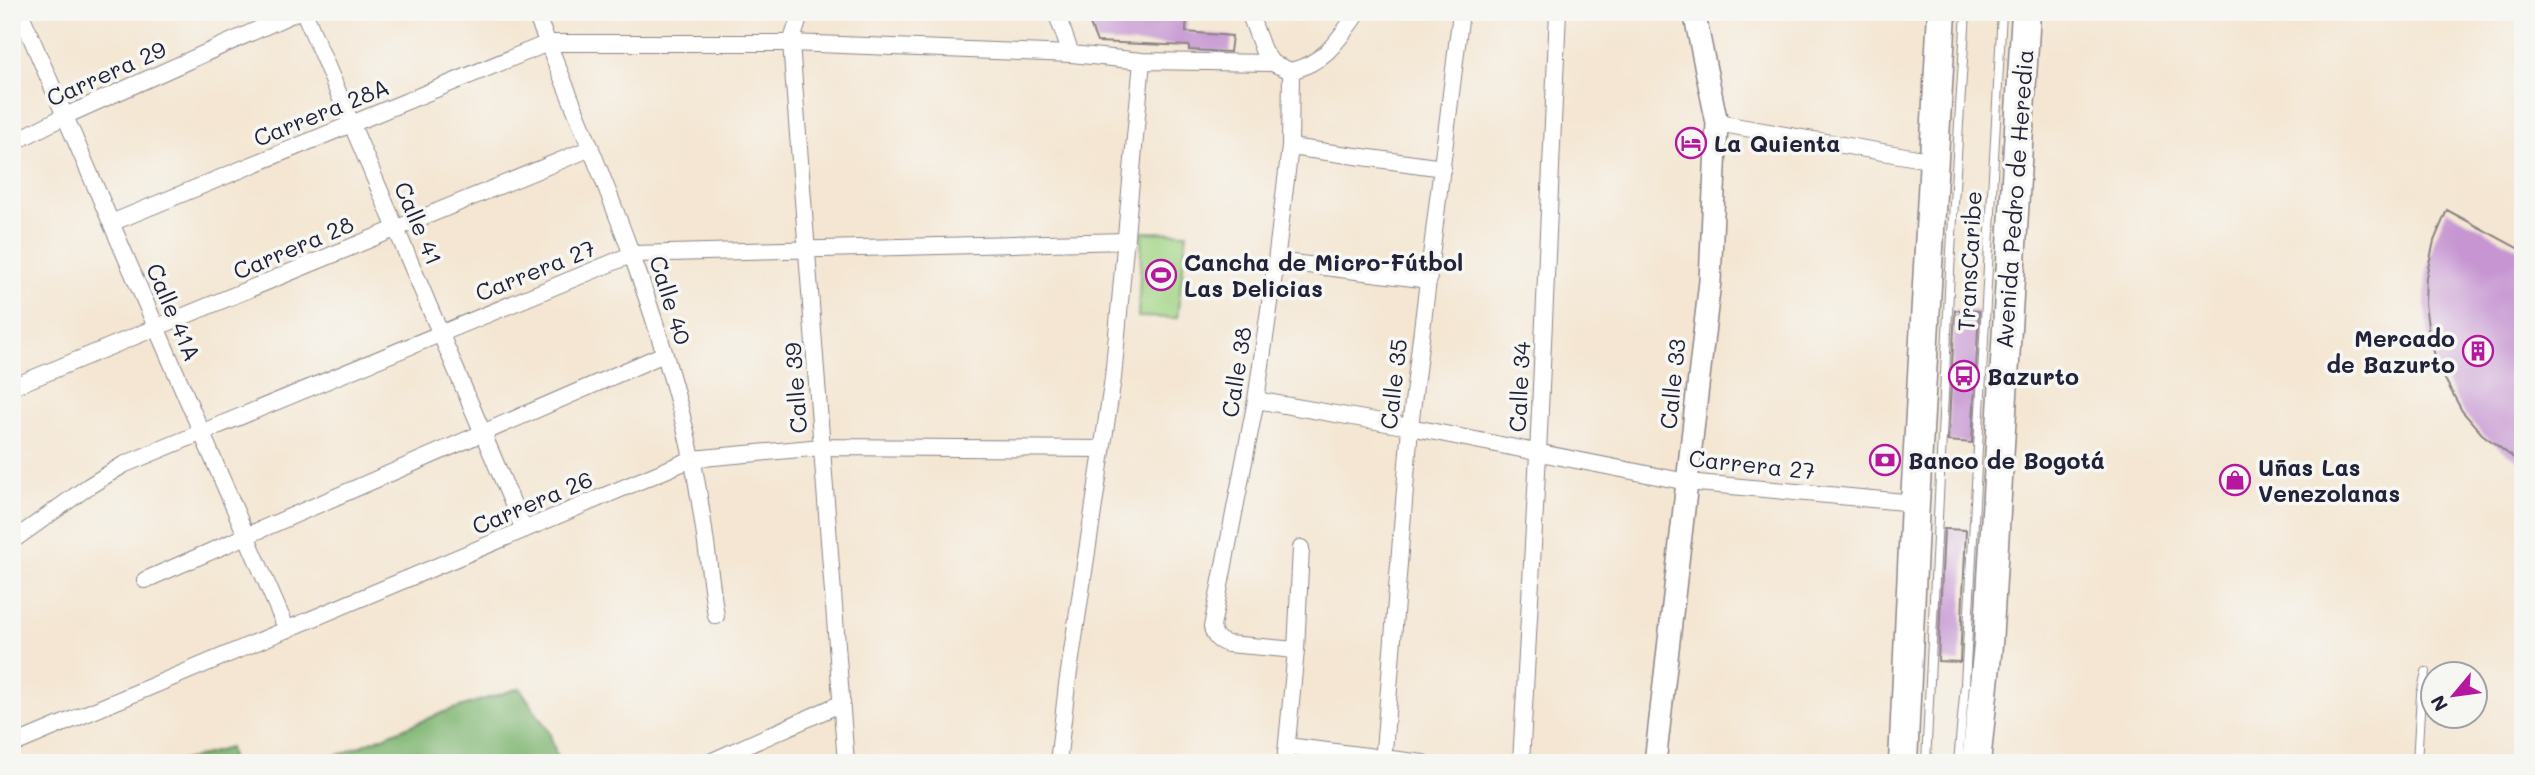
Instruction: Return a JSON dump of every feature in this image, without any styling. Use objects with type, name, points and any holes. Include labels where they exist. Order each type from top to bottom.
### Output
[{"type":"highway","points":[[1903,763],[1914,503],[1942,12]]},
{"type":"highway","name":"Avenida Pedro de Heredia","points":[[1976,763],[1988,645],[2026,12]]},
{"type":"street","name":"Calle 41A","points":[[20,12],[287,630]]},
{"type":"street","name":"Carrera 29","points":[[12,143],[65,116],[297,12]]},
{"type":"street","name":"Calle 41","points":[[304,12],[524,530]]},
{"type":"street","name":"Calle 40","points":[[535,12],[633,254],[664,354],[692,459],[716,616]]},
{"type":"street","name":"Calle 39","points":[[802,12],[792,43],[846,763]]},
{"type":"street","points":[[1056,12],[1071,54]]},
{"type":"street","points":[[1249,12],[1263,50],[1272,63]]},
{"type":"street","points":[[548,43],[792,43],[1071,54],[1142,61],[1272,63],[1291,71],[1310,66],[1331,50],[1357,12]]},
{"type":"street","name":"Calle 35","points":[[1383,760],[1410,427],[1461,12]]},
{"type":"street","name":"Calle 34","points":[[1521,763],[1558,12]]},
{"type":"street","name":"Calle 33","points":[[1655,763],[1710,281],[1717,124],[1694,12]]},
{"type":"street","name":"Carrera 28A","points":[[111,223],[548,43]]},
{"type":"street","points":[[1058,763],[1067,685],[1113,379],[1142,61]]},
{"type":"street","name":"Calle 38","points":[[1291,71],[1290,147],[1276,261],[1256,400],[1212,627],[1214,635],[1228,644],[1296,650]]},
{"type":"street","points":[[1717,124],[1934,161]]},
{"type":"street","points":[[1290,147],[1443,168]]},
{"type":"street","name":"Carrera 28","points":[[13,385],[591,148]]},
{"type":"street","name":"Carrera 27","points":[[12,541],[123,465],[633,254],[1126,241]]},
{"type":"street","points":[[1276,261],[1429,280]]},
{"type":"street","points":[[145,580],[664,354]]},
{"type":"street","name":"Carrera 27","points":[[1256,400],[1410,427],[1687,482],[1914,503]]},
{"type":"street","name":"Carrera 26","points":[[12,745],[692,459],[822,447],[1102,449]]},
{"type":"street","points":[[1301,548],[1296,650],[1286,755],[1423,763]]},
{"type":"street","points":[[708,763],[842,703]]},
{"type":"lane","name":"TransCaribe","points":[[1926,763],[1951,251],[1966,12]]},
{"type":"lane","name":"TransCaribe","points":[[1958,763],[1965,691],[2002,12]]},
{"type":"lane","points":[[2417,763],[2420,711]]},
{"type":"green space","name":"Cancha de Micro-Fútbol Las Delicias","points":[[1142,232],[1187,233],[1177,318],[1138,317]]},
{"type":"green space","points":[[520,688],[549,732],[559,763],[303,763],[344,753],[444,712]]},
{"type":"green space","points":[[229,748],[232,763],[173,763]]},
{"type":"building","points":[[1085,12],[1187,12],[1186,32],[1232,36],[1230,52],[1189,50],[1189,46],[1097,42]]},
{"type":"building","name":"Mercado de Bazurto","points":[[2447,210],[2523,251],[2523,465],[2482,434],[2462,411],[2438,366],[2429,335],[2425,303],[2426,277],[2434,241]]},
{"type":"building","name":"Bazurto","points":[[1955,310],[1979,311],[1972,443],[1948,441]]},
{"type":"building","points":[[1944,529],[1966,530],[1960,662],[1938,661]]},
{"type":"place","name":"La Quienta","points":[[1691,143]]},
{"type":"place","name":"Cancha de Micro-Fútbol Las Delicias","points":[[1161,275]]},
{"type":"place","name":"Mercado de Bazurto","points":[[2478,351]]},
{"type":"place","name":"Bazurto","points":[[1964,376]]},
{"type":"place","name":"Banco de Bogotá","points":[[1885,460]]},
{"type":"place","name":"Uñas Las Venezolanas","points":[[2235,480]]}]
